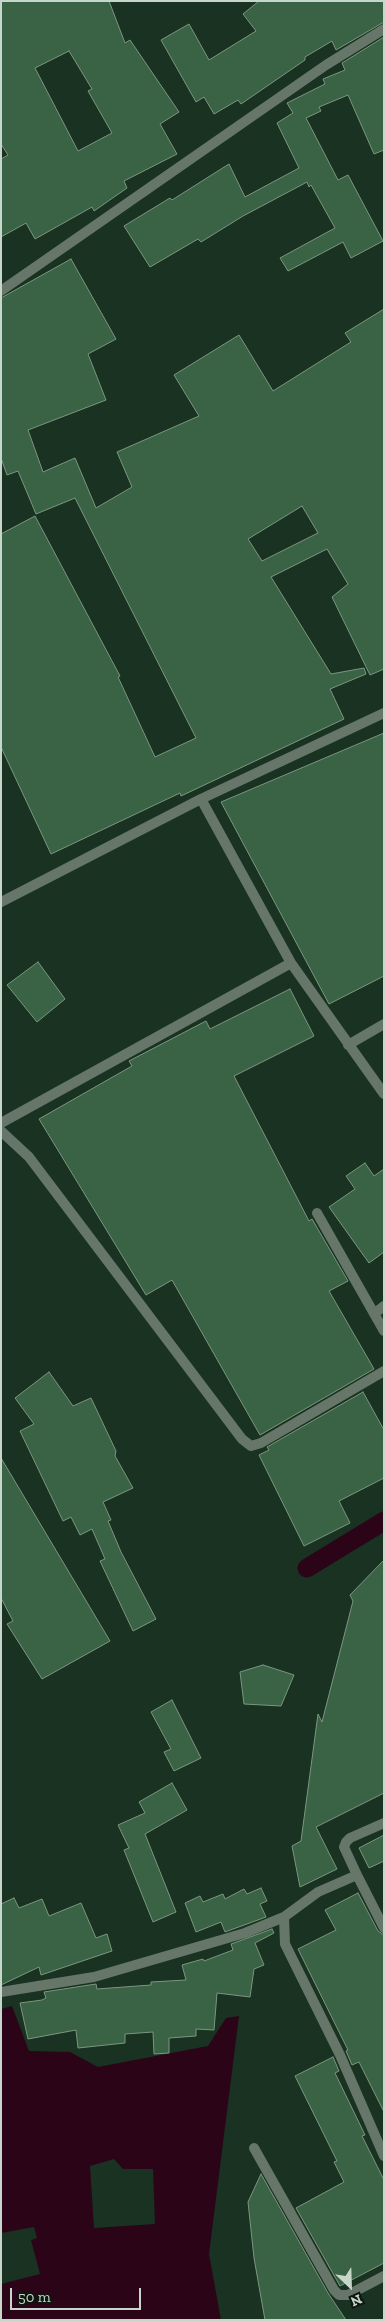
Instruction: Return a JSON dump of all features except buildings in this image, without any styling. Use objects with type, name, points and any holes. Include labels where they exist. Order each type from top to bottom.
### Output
[{"type":"street","points":[[1,291],[326,65],[384,29]]},
{"type":"street","points":[[1,902],[201,799],[384,712]]},
{"type":"street","points":[[201,799],[291,963],[384,1094]]},
{"type":"street","points":[[1,1123],[291,963]]},
{"type":"street","points":[[348,1045],[384,1024]]},
{"type":"street","points":[[1,1131],[29,1157],[242,1439],[251,1446],[261,1443],[384,1371]]},
{"type":"street","points":[[317,1213],[384,1331]]},
{"type":"street","points":[[374,1314],[384,1306]]},
{"type":"street","points":[[384,1823],[350,1838],[344,1847],[384,1928]]},
{"type":"street","points":[[1,1992],[94,1977],[245,1933],[279,1918],[318,1892],[357,1875]]},
{"type":"street","points":[[279,1918],[285,1944],[340,2055],[384,2156]]},
{"type":"street","points":[[254,2148],[334,2290],[339,2295],[348,2296],[384,2276]]},
{"type":"shaded area","points":[[12,2006],[29,2051],[70,2052],[98,2067],[208,2046],[226,2018],[239,2016],[209,2254],[221,2320],[1,2320],[1,2284],[40,2274],[31,2240],[37,2238],[34,2227],[1,2233],[1,2009]],"holes":[[[114,2159],[123,2169],[153,2169],[155,2224],[94,2228],[90,2166]]]},
{"type":"waterway","points":[[307,1568],[384,1521]]}]
